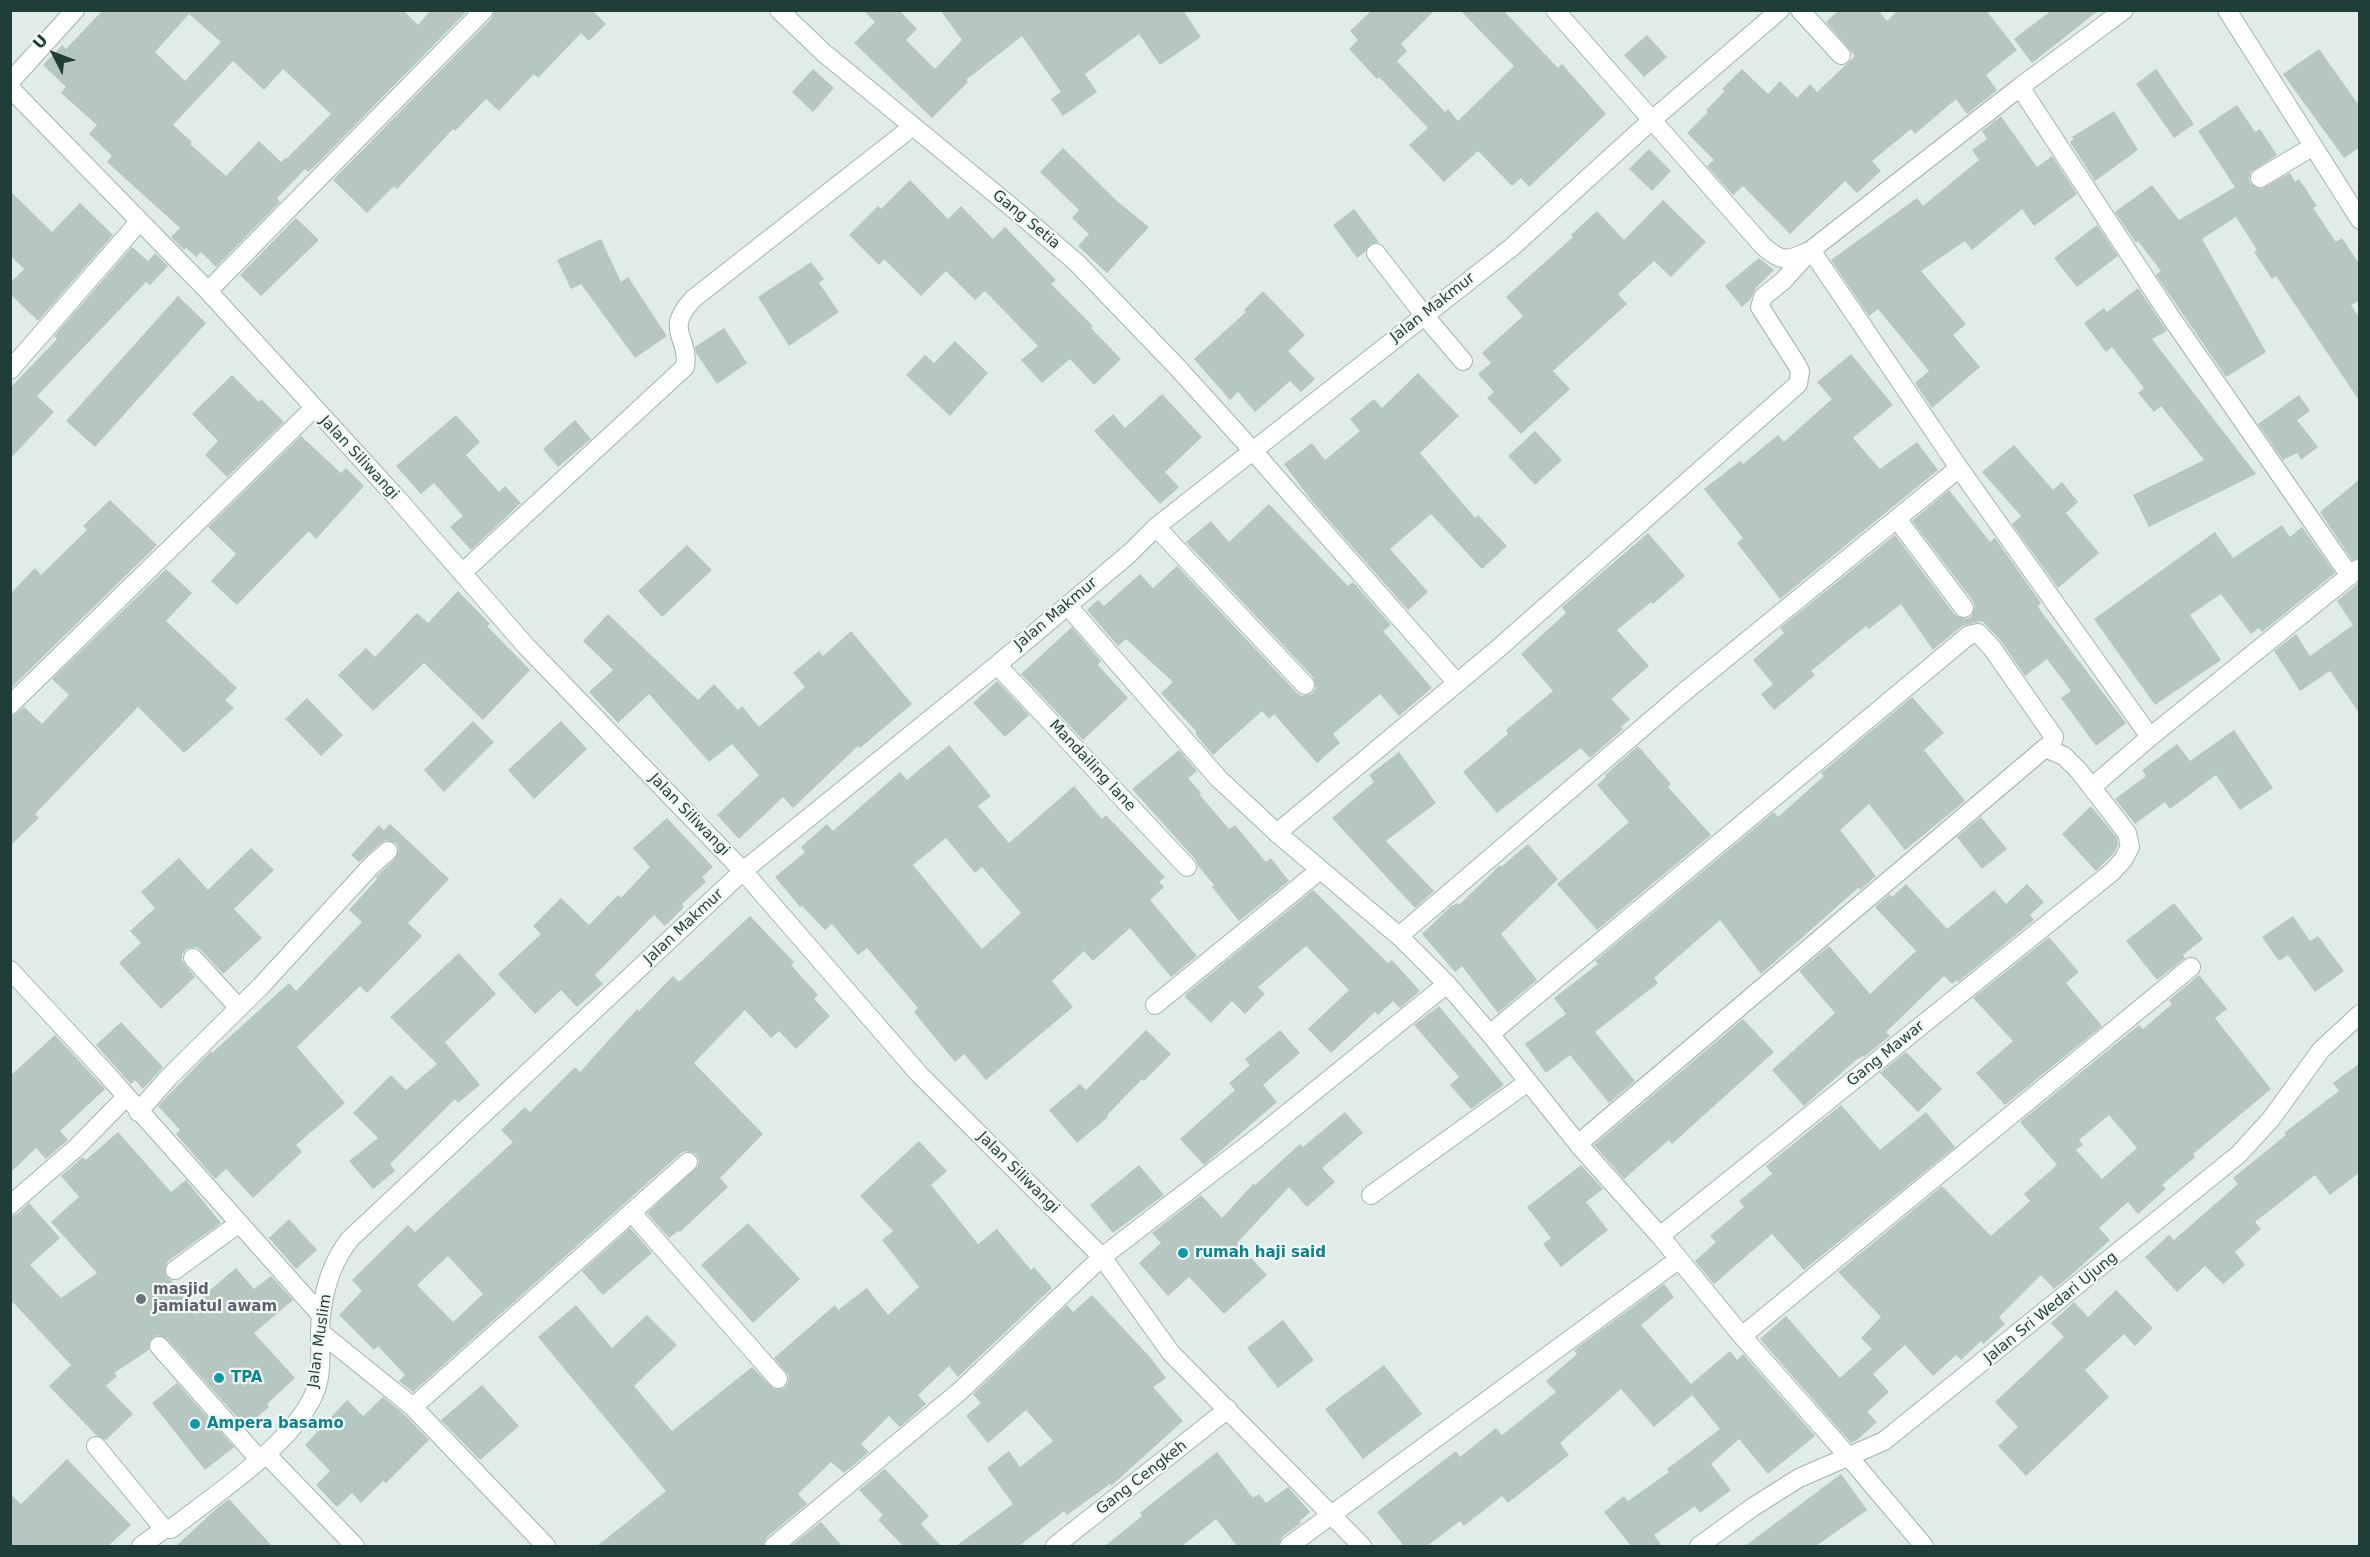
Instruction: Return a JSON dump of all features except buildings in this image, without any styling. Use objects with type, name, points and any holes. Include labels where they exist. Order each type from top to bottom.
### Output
[{"type":"street","points":[[10,82],[75,10]]},
{"type":"street","points":[[208,291],[484,10]]},
{"type":"street","name":"Gang Setia","points":[[779,10],[824,53],[1076,262],[1177,367],[1458,683]]},
{"type":"street","points":[[1555,10],[1763,246],[1776,258],[1791,259],[1811,250]]},
{"type":"street","name":"Jalan Makmur","points":[[350,1239],[743,871],[996,665],[1130,553],[1156,527],[1512,247],[1652,120],[1780,10]]},
{"type":"street","points":[[1800,10],[1841,55]]},
{"type":"street","points":[[1277,833],[1458,683],[1798,384],[1800,371],[1760,307],[1763,297],[1783,281],[1811,250],[2020,87],[2124,10]]},
{"type":"street","points":[[2227,10],[2360,220]]},
{"type":"street","points":[[2020,87],[2168,313],[2355,572],[2150,737],[2092,787]]},
{"type":"street","name":"Jalan Siliwangi","points":[[10,88],[208,291],[589,712],[743,871],[919,1074],[1102,1257],[1171,1353],[1362,1546]]},
{"type":"street","points":[[462,573],[685,366],[686,359],[678,331],[678,319],[693,299],[912,127]]},
{"type":"street","points":[[2260,177],[2312,147]]},
{"type":"street","points":[[10,370],[139,222]]},
{"type":"street","points":[[1811,250],[1959,468],[2150,737]]},
{"type":"street","points":[[1376,253],[1463,361]]},
{"type":"street","points":[[10,705],[313,409]]},
{"type":"street","points":[[1399,936],[1683,693],[1959,468]]},
{"type":"street","points":[[1898,519],[1964,608]]},
{"type":"street","points":[[1156,527],[1305,685]]},
{"type":"street","points":[[1067,604],[1218,778],[1277,833],[1399,936],[1447,984],[1578,1144],[1660,1236],[1742,1336],[1924,1546]]},
{"type":"street","points":[[1490,1034],[1969,635],[1978,633],[1992,648],[2054,737],[2052,743],[1578,1144]]},
{"type":"street","name":"Mandailing lane","points":[[996,665],[1187,867]]},
{"type":"street","name":"Gang Mawar","points":[[1660,1236],[2112,872],[2127,854],[2130,847],[2127,833],[2092,787],[2070,762],[2045,748]]},
{"type":"street","points":[[138,1112],[168,1077],[388,851]]},
{"type":"street","points":[[1155,1005],[1320,870]]},
{"type":"street","points":[[193,958],[238,1007]]},
{"type":"street","points":[[1742,1336],[2191,967]]},
{"type":"street","points":[[10,970],[238,1224],[321,1324],[413,1407],[546,1546]]},
{"type":"street","points":[[774,1546],[959,1392],[1102,1257],[1258,1137],[1447,984]]},
{"type":"street","name":"Jalan Sri Wedari Ujung","points":[[1699,1546],[1753,1507],[1799,1478],[1884,1441],[2238,1155],[2271,1119],[2321,1050],[2360,1014]]},
{"type":"street","points":[[1371,1195],[1528,1082]]},
{"type":"street","points":[[10,1205],[76,1148],[126,1097]]},
{"type":"street","points":[[413,1407],[688,1162]]},
{"type":"street","points":[[632,1213],[778,1379]]},
{"type":"street","points":[[175,1270],[238,1224]]},
{"type":"street","name":"Jalan Muslim","points":[[141,1546],[164,1529],[171,1529],[262,1456],[293,1426],[316,1390],[319,1375],[321,1324],[331,1274],[337,1258],[350,1239]]},
{"type":"street","points":[[1289,1546],[1678,1260]]},
{"type":"street","points":[[159,1346],[262,1456],[355,1546]]},
{"type":"street","name":"Gang Cengkeh","points":[[1055,1546],[1228,1409]]},
{"type":"street","points":[[96,1446],[164,1529]]},
{"type":"place","name":"rumah haji said","points":[[1183,1253]]},
{"type":"place","name":"masjid jamiatul awam","points":[[141,1299]]},
{"type":"place","name":"TPA","points":[[219,1378]]},
{"type":"place","name":"Ampera basamo","points":[[195,1424]]}]
